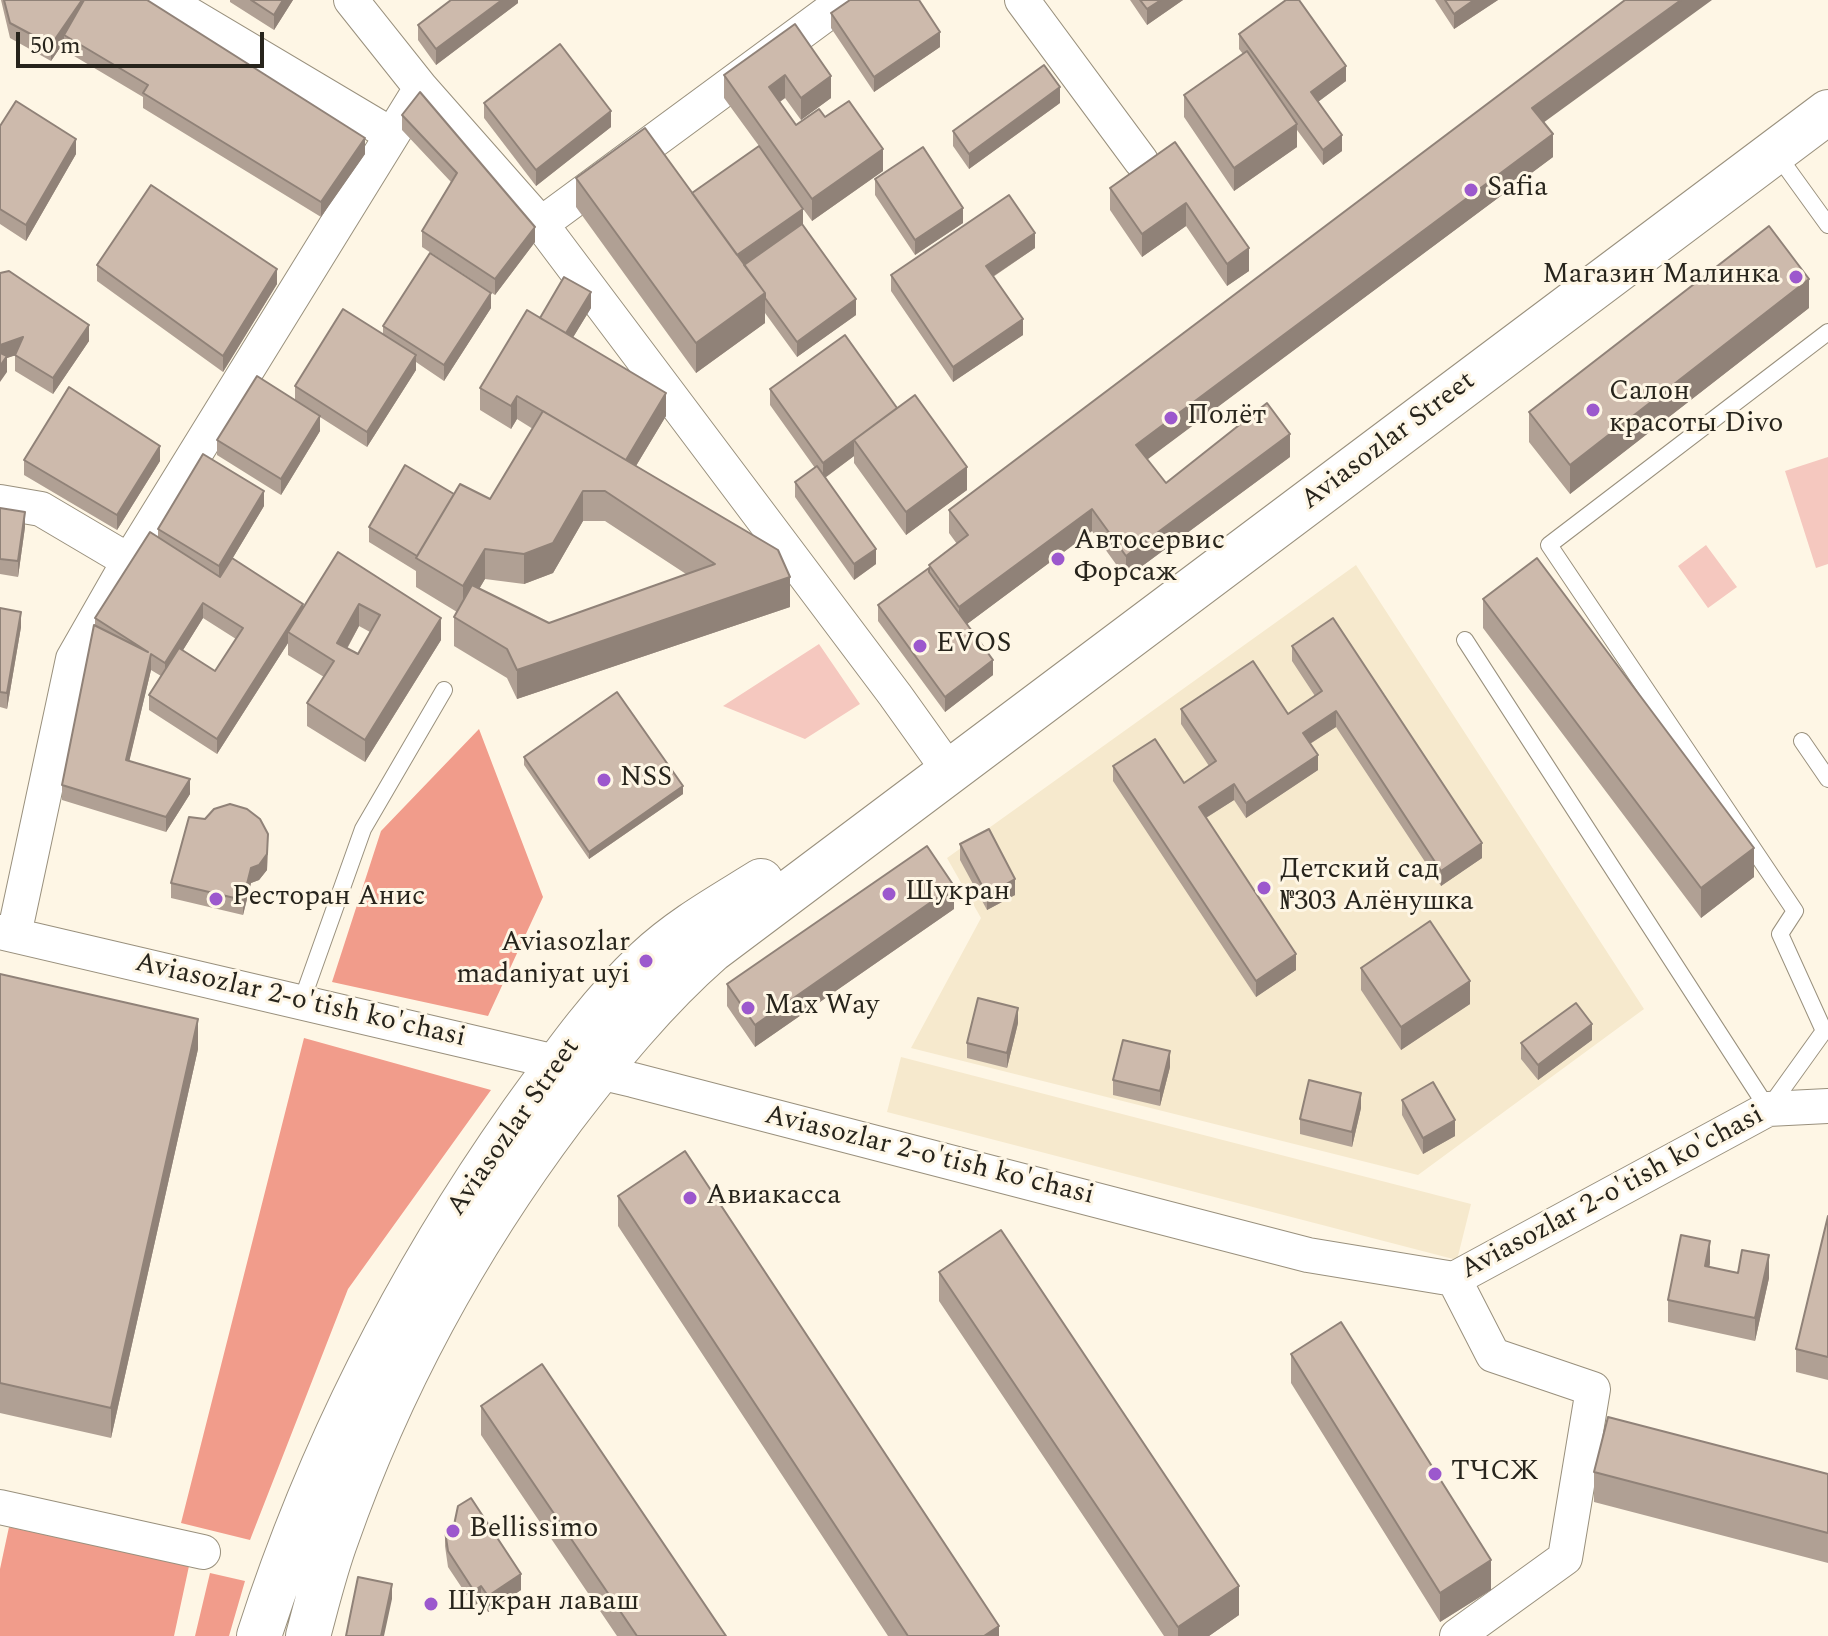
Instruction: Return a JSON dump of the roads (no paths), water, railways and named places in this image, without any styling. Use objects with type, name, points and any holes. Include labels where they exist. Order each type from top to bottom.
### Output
[{"type":"main road","name":"Aviasozlar Street","points":[[308,1636],[335,1540],[368,1453],[445,1296],[578,1068],[622,986],[646,961],[688,926],[950,772],[1828,112]]},
{"type":"main road","name":"Aviasozlar Street","points":[[259,1636],[296,1531],[367,1370],[455,1214],[578,1068]]},
{"type":"street","points":[[165,0],[392,135]]},
{"type":"street","points":[[351,0],[421,88],[541,224],[950,772]]},
{"type":"street","points":[[541,224],[845,0]]},
{"type":"street","points":[[1022,0],[1141,161]]},
{"type":"street","points":[[7,934],[73,659],[129,561],[421,88]]},
{"type":"street","points":[[0,502],[41,509],[129,561]]},
{"type":"street","name":"Aviasozlar 2-o'tish ko'chasi","points":[[7,934],[578,1068],[1308,1255],[1454,1279],[1768,1109],[1828,1106]]},
{"type":"street","points":[[1454,1279],[1493,1355],[1593,1389],[1565,1558],[1457,1636]]},
{"type":"street","points":[[0,1507],[203,1552]]},
{"type":"lane","points":[[1775,152],[1828,225]]},
{"type":"lane","points":[[1465,640],[1768,1109],[1824,1031],[1780,934],[1795,911],[1549,545],[1827,335]]},
{"type":"lane","points":[[301,1003],[363,829],[444,690]]},
{"type":"lane","points":[[1802,741],[1828,779]]},
{"type":"place","name":"Safia","points":[[1471,190]]},
{"type":"place","name":"Магазин Малинка","points":[[1796,277]]},
{"type":"place","name":"Салон красоты Divo","points":[[1593,410]]},
{"type":"place","name":"Полёт","points":[[1171,418]]},
{"type":"place","name":"Автосервис Форсаж","points":[[1058,559]]},
{"type":"place","name":"EVOS","points":[[920,646]]},
{"type":"place","name":"NSS","points":[[604,780]]},
{"type":"place","name":"Детский сад №303 Алёнушка","points":[[1264,888]]},
{"type":"place","name":"Шукран","points":[[889,894]]},
{"type":"place","name":"Ресторан Анис","points":[[216,899]]},
{"type":"place","name":"Aviasozlar madaniyat uyi","points":[[646,961]]},
{"type":"place","name":"Max Way","points":[[748,1008]]},
{"type":"place","name":"Авиакасса","points":[[690,1198]]},
{"type":"place","name":"ТЧСЖ","points":[[1435,1474]]},
{"type":"place","name":"Bellissimo","points":[[453,1531]]},
{"type":"place","name":"Шукран лаваш","points":[[431,1604]]}]
